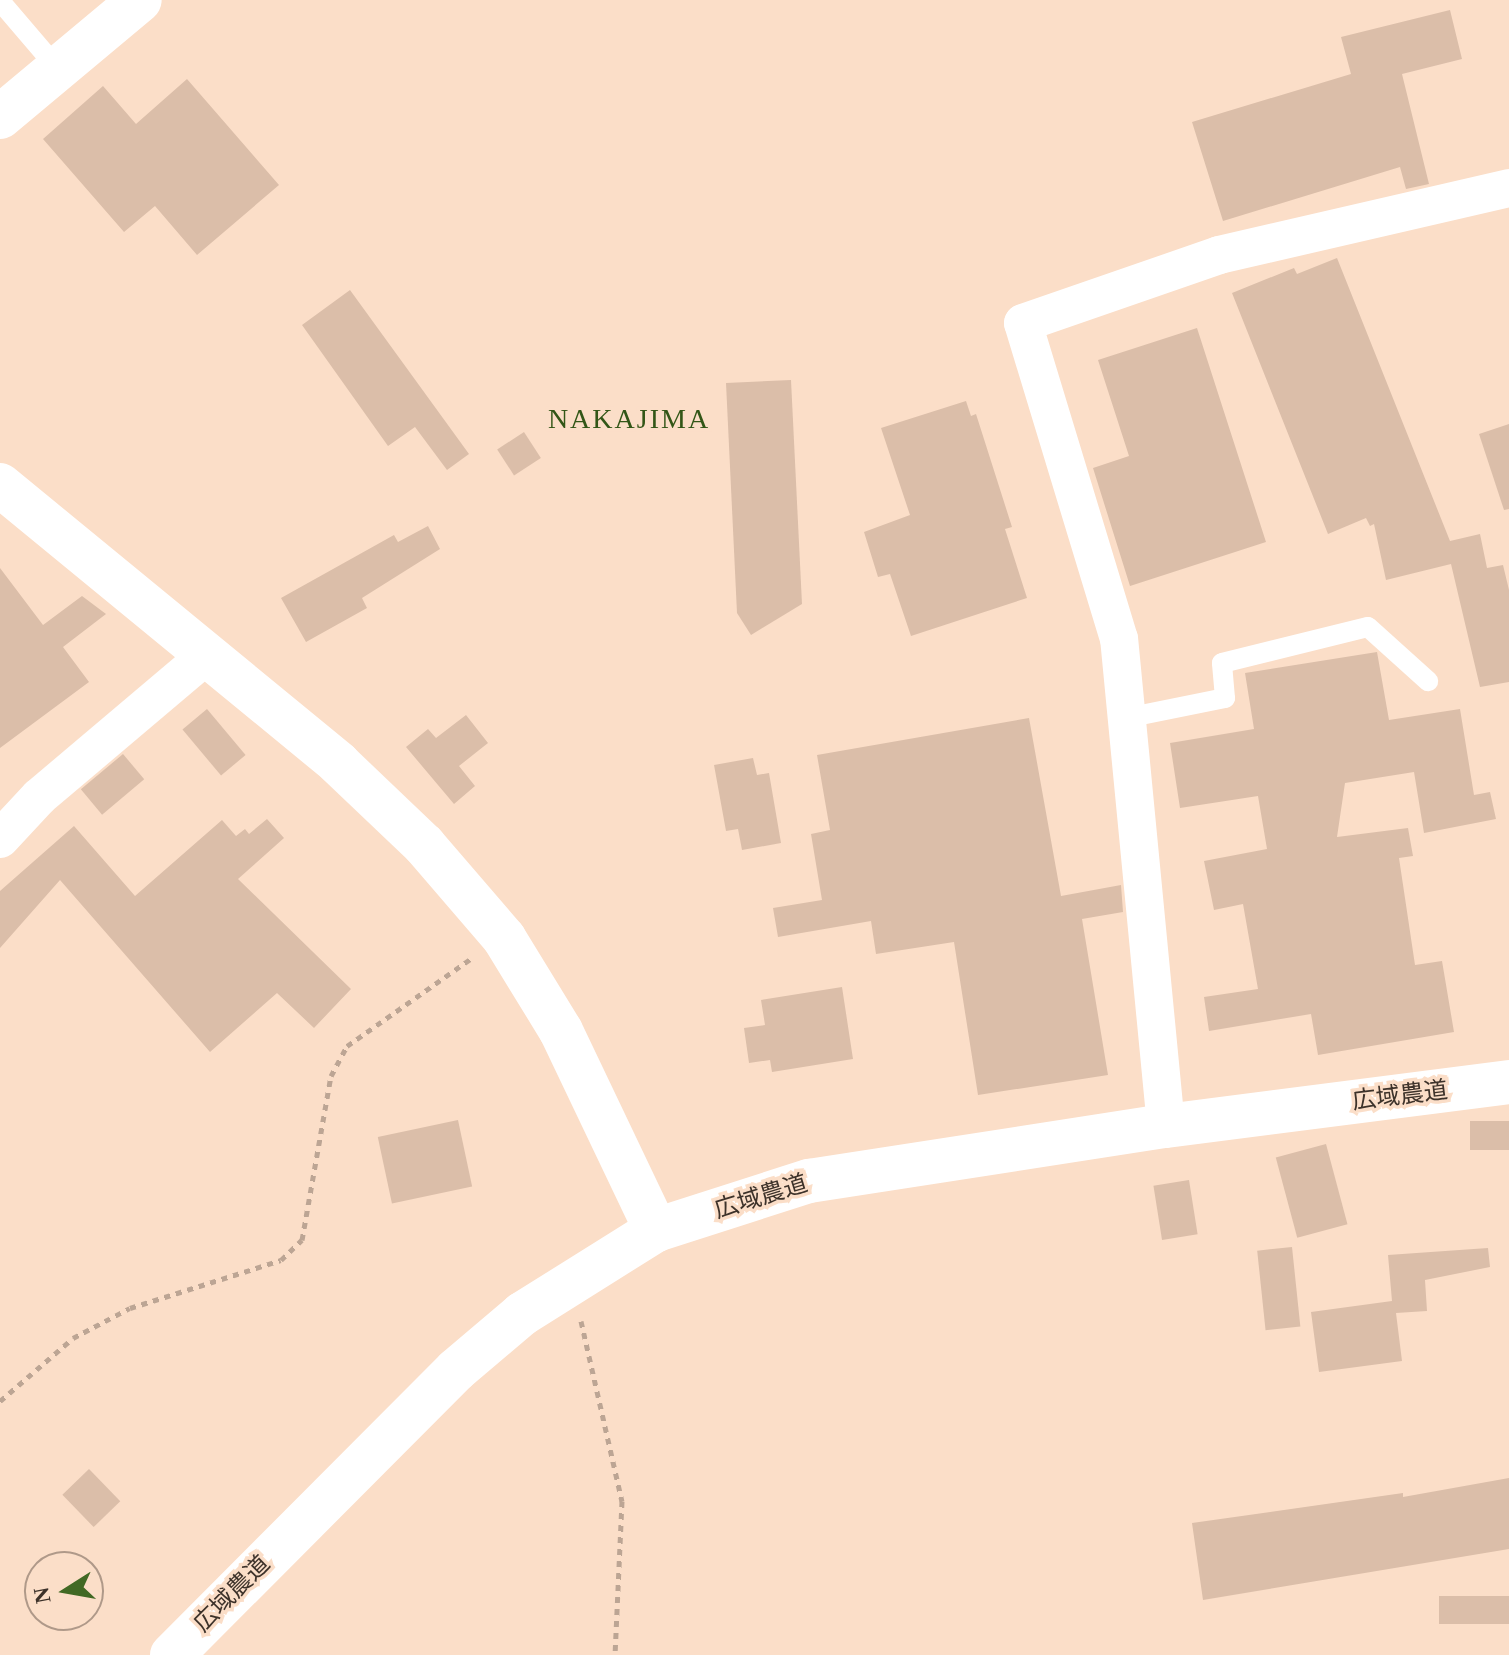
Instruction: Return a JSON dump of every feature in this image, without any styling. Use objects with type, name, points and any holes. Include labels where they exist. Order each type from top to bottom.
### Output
[{"type":"street","points":[[0,117],[140,0]]},
{"type":"street","points":[[1166,1126],[1119,639],[1023,323],[1219,255],[1509,188]]},
{"type":"street","points":[[0,485],[208,654],[360,783],[424,845],[504,938],[591,1086],[656,1230]]},
{"type":"street","points":[[0,839],[39,797],[208,654]]},
{"type":"street","name":"広域農道","points":[[172,1655],[456,1370],[522,1314],[656,1230],[809,1181],[1166,1126],[1509,1082]]},
{"type":"lane","points":[[0,1],[59,70]]},
{"type":"lane","points":[[1126,718],[1225,698],[1222,663],[1368,627],[1428,681]]},
{"type":"path","points":[[0,1401],[73,1338],[130,1308],[281,1260],[302,1240],[331,1076],[347,1046],[504,938]]},
{"type":"path","points":[[572,1281],[622,1501],[615,1655]]},
{"type":"building","points":[[1450,10],[1462,59],[1402,74],[1429,184],[1406,189],[1400,167],[1223,221],[1192,122],[1351,74],[1341,37]]},
{"type":"building","points":[[187,79],[279,185],[197,255],[155,206],[124,232],[43,139],[103,86],[136,124]]},
{"type":"building","points":[[1337,258],[1450,541],[1480,534],[1487,568],[1503,565],[1509,590],[1509,682],[1480,687],[1451,564],[1386,580],[1374,524],[1370,526],[1366,518],[1328,534],[1232,293],[1294,268],[1297,274]]},
{"type":"building","points":[[350,290],[469,454],[447,470],[415,427],[388,446],[302,325]]},
{"type":"building","points":[[1197,328],[1266,542],[1130,586],[1093,468],[1129,456],[1098,360]]},
{"type":"building","points":[[791,380],[802,604],[751,635],[737,613],[726,383]]},
{"type":"building","points":[[966,401],[971,416],[976,414],[1012,527],[1005,529],[1027,598],[911,636],[890,574],[878,577],[864,532],[910,515],[881,428]]},
{"type":"building","points":[[1509,424],[1509,509],[1504,510],[1479,434]]},
{"type":"building","points":[[524,432],[541,458],[514,475],[497,449]]},
{"type":"building","points":[[428,526],[440,549],[362,598],[367,608],[306,642],[281,598],[394,535],[398,542]]},
{"type":"building","points":[[0,568],[43,625],[82,596],[106,614],[63,647],[89,682],[0,748]]},
{"type":"building","points":[[1377,652],[1389,720],[1460,709],[1474,795],[1490,792],[1496,819],[1424,833],[1414,772],[1345,783],[1337,837],[1408,828],[1413,856],[1399,858],[1415,965],[1442,961],[1454,1032],[1318,1055],[1311,1014],[1209,1031],[1204,997],[1258,989],[1243,904],[1214,910],[1204,861],[1267,849],[1258,796],[1180,808],[1170,743],[1254,729],[1245,673]]},
{"type":"building","points":[[207,709],[246,755],[221,776],[182,730]]},
{"type":"building","points":[[466,715],[488,743],[459,766],[475,786],[454,804],[406,747],[428,729],[436,738]]},
{"type":"building","points":[[1029,718],[1061,896],[1121,885],[1123,912],[1082,919],[1108,1075],[978,1095],[954,942],[876,954],[871,921],[778,937],[773,908],[822,900],[811,834],[830,830],[817,755]]},
{"type":"building","points":[[123,754],[144,779],[102,815],[81,789]]},
{"type":"building","points":[[753,758],[757,775],[769,773],[781,843],[742,850],[738,829],[726,831],[714,765]]},
{"type":"building","points":[[267,819],[284,838],[238,879],[351,989],[314,1028],[277,993],[210,1052],[60,880],[0,948],[0,891],[74,826],[135,896],[222,820],[236,836],[245,829],[249,834]]},
{"type":"building","points":[[842,987],[853,1059],[772,1072],[770,1060],[749,1063],[744,1028],[765,1025],[761,1000]]},
{"type":"building","points":[[458,1120],[472,1187],[392,1204],[378,1137]]},
{"type":"building","points":[[1470,1121],[1509,1121],[1509,1150],[1470,1150]]},
{"type":"building","points":[[1326,1144],[1347,1224],[1297,1238],[1276,1157]]},
{"type":"building","points":[[1189,1180],[1198,1234],[1162,1240],[1153,1186]]},
{"type":"building","points":[[1292,1247],[1300,1327],[1266,1330],[1257,1251]]},
{"type":"building","points":[[1488,1248],[1490,1267],[1425,1280],[1427,1311],[1396,1313],[1402,1361],[1319,1372],[1311,1312],[1392,1301],[1388,1255]]},
{"type":"building","points":[[89,1469],[120,1501],[94,1527],[62,1495]]},
{"type":"building","points":[[1509,1478],[1509,1549],[1203,1600],[1192,1523],[1403,1493],[1403,1497]]},
{"type":"building","points":[[1439,1596],[1509,1596],[1509,1624],[1439,1624]]},
{"type":"district","name":"NAKAJIMA","points":[[629,419]]}]
